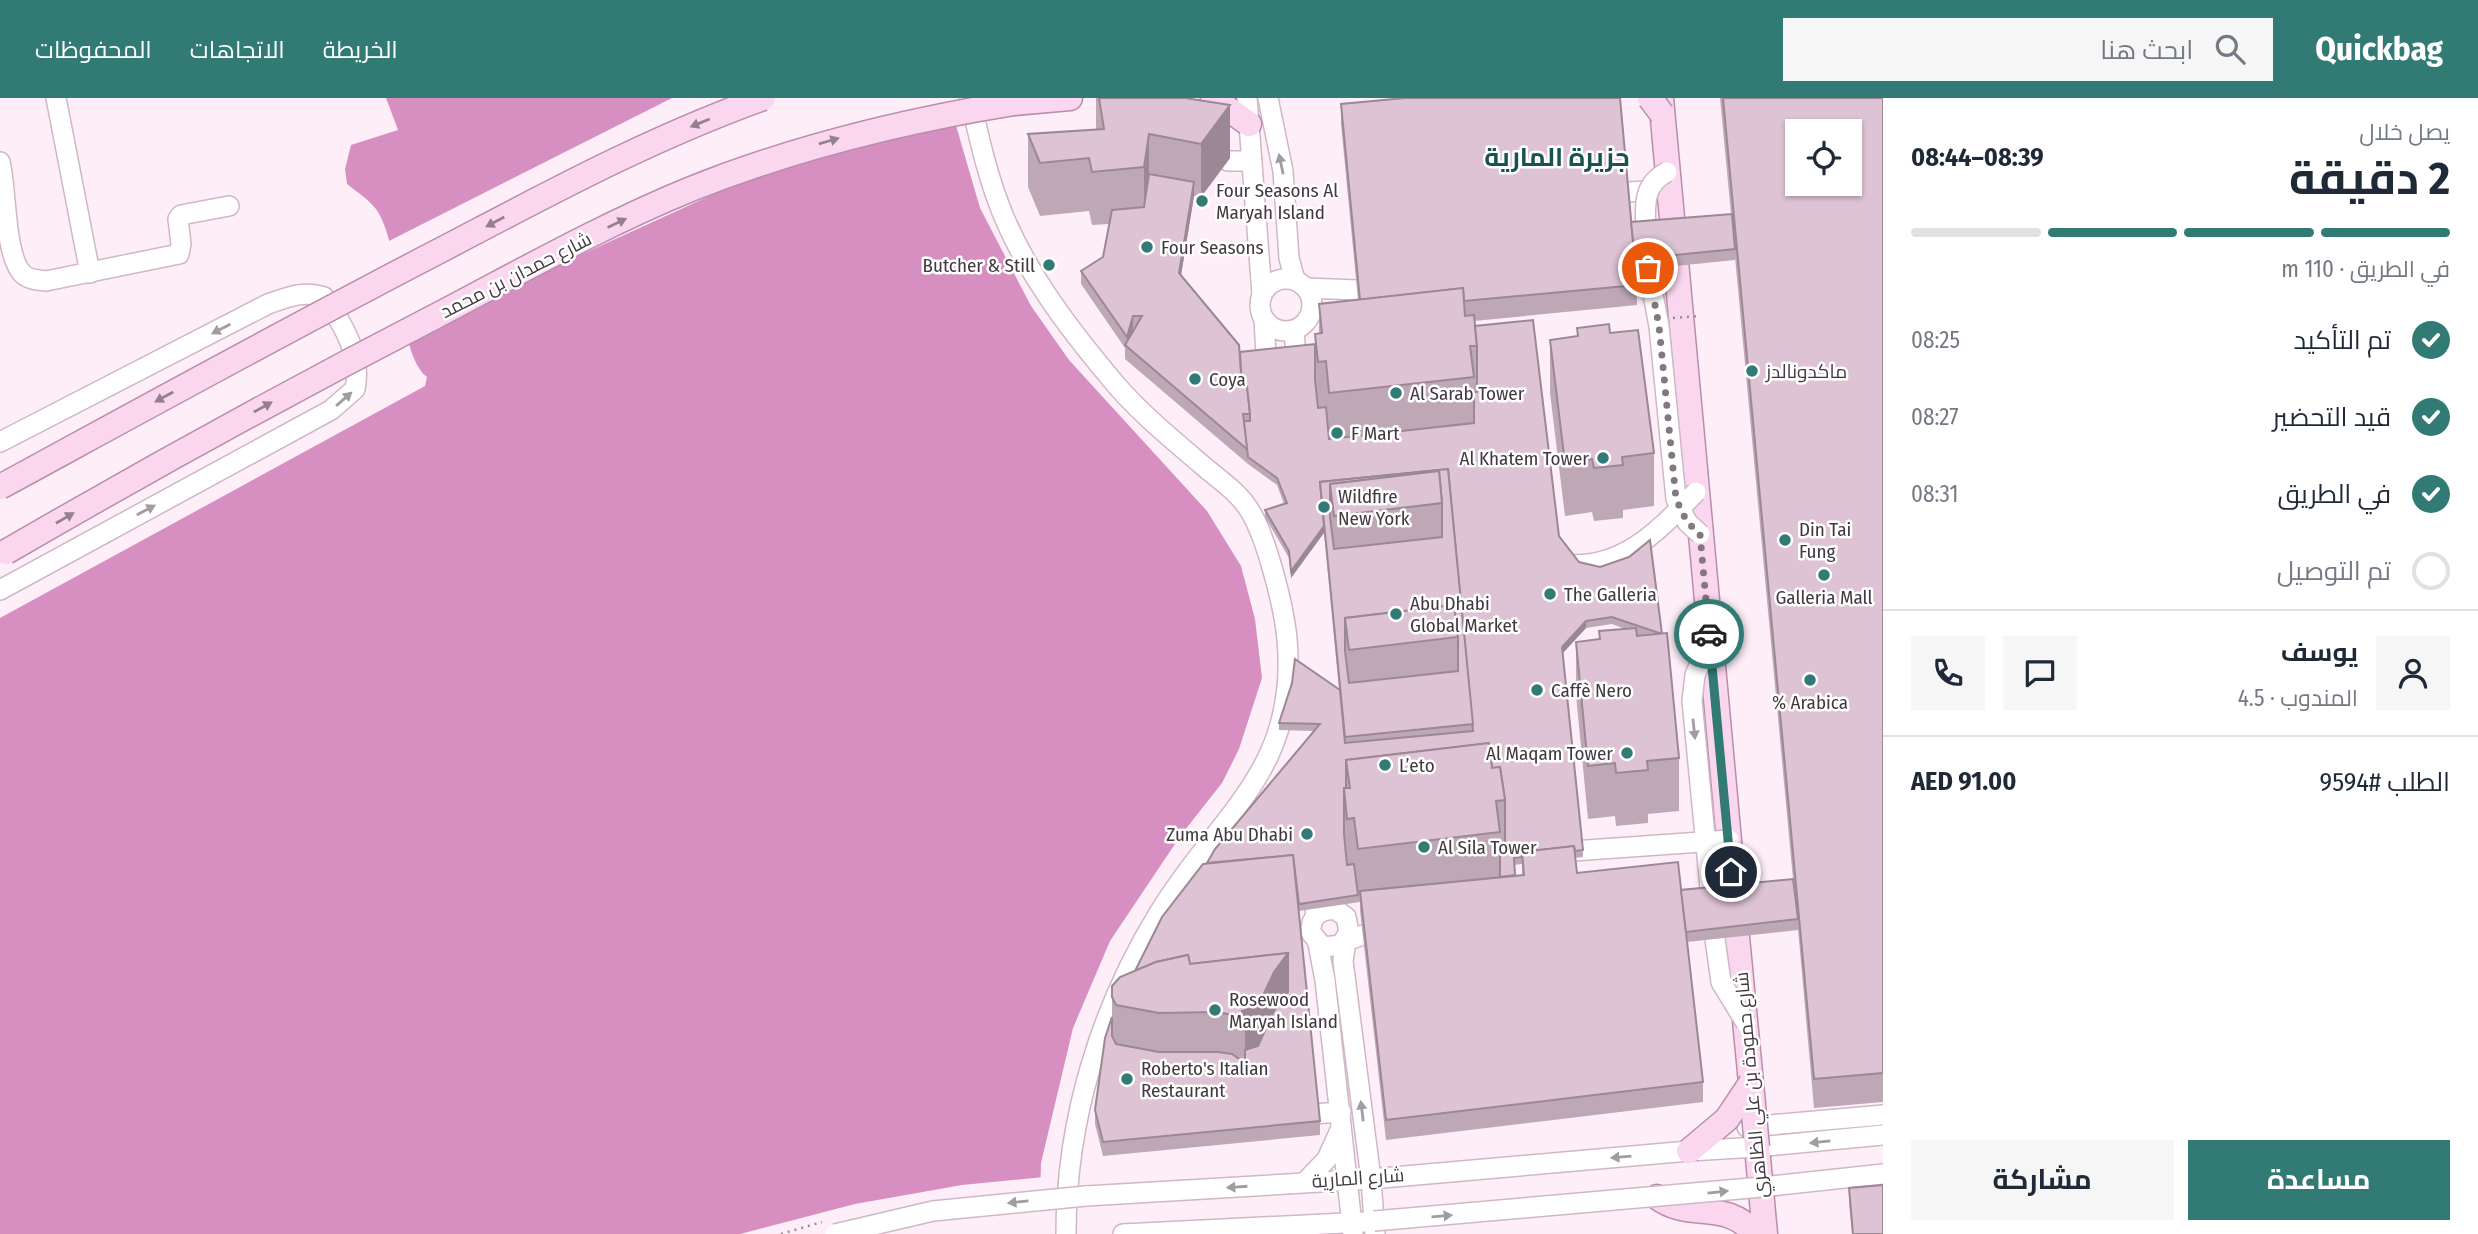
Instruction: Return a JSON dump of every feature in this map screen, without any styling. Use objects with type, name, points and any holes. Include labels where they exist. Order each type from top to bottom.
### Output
[{"type":"main road","points":[[0,487],[288,330],[563,185],[656,141],[763,98]]},
{"type":"main road","name":"شارع حمدان بن محمد","points":[[3,554],[354,358],[611,225],[689,190],[790,153],[899,123],[1014,103],[1070,98]]},
{"type":"main road","points":[[1213,98],[1249,124]]},
{"type":"main road","name":"شارع حمودة بن علي الظاهري","points":[[1658,102],[1667,172],[1688,501],[1700,534],[1710,640],[1717,841],[1725,917],[1746,1023],[1752,1137],[1762,1187],[1765,1234]]},
{"type":"main road","points":[[1689,1152],[1727,1119],[1751,1083]]},
{"type":"main road","points":[[1657,1197],[1678,1209],[1734,1216],[1756,1234]]},
{"type":"street","points":[[56,98],[90,272]]},
{"type":"street","points":[[970,98],[984,158],[1004,217],[1031,268],[1065,322],[1109,377],[1141,411],[1248,507],[1260,530],[1286,635],[1285,700],[1265,766],[1251,791],[1160,911],[1127,972],[1105,1022],[1088,1075],[1074,1142],[1066,1234]]},
{"type":"street","points":[[1247,98],[1262,294],[1260,311],[1264,319],[1269,397]]},
{"type":"street","points":[[1268,98],[1283,172],[1289,258],[1300,284],[1310,295],[1311,312]]},
{"type":"street","points":[[1658,102],[1725,917],[1752,1137],[1756,1234]]},
{"type":"street","points":[[1228,161],[1252,161]]},
{"type":"street","points":[[0,162],[13,254],[24,275],[46,281],[179,254],[181,244],[178,219],[181,215],[229,206]]},
{"type":"street","points":[[1640,222],[1647,191],[1655,180],[1667,172]]},
{"type":"street","points":[[1627,192],[1647,191]]},
{"type":"street","points":[[1541,560],[1570,565],[1609,560],[1645,542],[1688,501],[1674,490],[1659,326],[1648,268]]},
{"type":"street","points":[[1262,294],[1279,279],[1358,298],[1311,312],[1301,326],[1294,330],[1276,329],[1264,319]]},
{"type":"street","points":[[0,442],[268,304],[295,295],[311,292],[324,297],[348,337],[357,362],[355,389],[331,410],[0,590]]},
{"type":"street","points":[[1294,330],[1299,396]]},
{"type":"street","points":[[1538,851],[1717,841]]},
{"type":"street","points":[[1329,860],[1351,927],[1344,967],[1375,1228]]},
{"type":"street","points":[[1308,862],[1316,915],[1310,926],[1318,944],[1325,980],[1353,1228]]},
{"type":"street","points":[[1316,915],[1351,927]]},
{"type":"street","points":[[1318,944],[1329,948],[1351,927]]},
{"type":"street","points":[[1282,1132],[1296,1128],[1299,1115],[1342,1118]]},
{"type":"street","points":[[1752,1137],[1883,1115]]},
{"type":"street","points":[[1305,1182],[1327,1159],[1342,1118]]},
{"type":"street","name":"شارع المارِية","points":[[835,1234],[933,1211],[1018,1201],[1349,1180],[1689,1152],[1752,1137],[1883,1135]]},
{"type":"street","points":[[1124,1234],[1284,1226],[1375,1228],[1883,1174]]},
{"type":"street","points":[[1284,1226],[1307,1234]]},
{"type":"shaded area","points":[[386,98],[948,98],[980,208],[1031,306],[1069,360],[1207,511],[1241,566],[1255,619],[1262,678],[1239,749],[1222,783],[1181,835],[1110,941],[1073,1028],[1041,1163],[1039,1234],[0,1234],[0,618],[425,386],[427,377],[417,365],[404,324],[385,226],[373,205],[347,184],[345,169],[351,145],[398,130]]},
{"type":"pier","points":[[672,98],[951,98],[957,121],[931,125],[749,178],[554,267],[406,345],[385,243]]},
{"type":"pier","points":[[1044,1177],[1042,1234],[740,1234],[855,1204],[962,1185]]},
{"type":"building","points":[[1099,98],[1185,98],[1230,105],[1201,144],[1149,134],[1144,167],[1092,172],[1089,158],[1040,163],[1028,134],[1104,129]]},
{"type":"building","points":[[1405,98],[1620,98],[1637,285],[1464,301],[1463,288],[1360,300],[1341,104]]},
{"type":"building","name":"Galleria Mall","points":[[1723,98],[1883,98],[1883,1073],[1814,1079]]},
{"type":"building","points":[[1149,174],[1194,182],[1179,273],[1239,345],[1242,386],[1247,386],[1250,414],[1243,414],[1248,450],[1125,345],[1142,316],[1133,316],[1127,337],[1081,271],[1103,257],[1112,210],[1144,207]]},
{"type":"building","points":[[1732,214],[1735,249],[1635,259],[1631,222]]},
{"type":"building","points":[[1463,288],[1465,316],[1474,315],[1477,346],[1470,346],[1474,377],[1329,393],[1326,361],[1318,362],[1315,334],[1322,333],[1319,304]]},
{"type":"building","points":[[1533,320],[1559,536],[1579,562],[1600,567],[1629,557],[1650,540],[1662,634],[1612,617],[1586,621],[1562,647],[1583,850],[1575,851],[1574,846],[1522,852],[1522,857],[1514,858],[1515,875],[1500,877],[1500,847],[1505,846],[1505,800],[1500,767],[1492,768],[1489,743],[1346,760],[1344,834],[1347,865],[1354,864],[1358,895],[1299,904],[1293,855],[1207,863],[1215,849],[1320,724],[1279,723],[1292,683],[1295,659],[1340,690],[1345,743],[1473,731],[1448,469],[1320,482],[1324,526],[1291,571],[1289,551],[1265,510],[1287,503],[1277,478],[1248,457],[1244,421],[1250,421],[1250,414],[1247,386],[1242,386],[1240,352],[1315,344],[1318,408],[1326,407],[1329,439],[1474,423],[1474,392],[1477,392],[1475,326]]},
{"type":"building","points":[[1609,324],[1610,333],[1638,330],[1654,453],[1622,457],[1623,465],[1594,468],[1592,459],[1565,463],[1550,340],[1578,336],[1577,328]]},
{"type":"building","points":[[1448,469],[1473,724],[1345,737],[1320,482]],"holes":[[[1439,471],[1442,537],[1334,549],[1330,484]],[[1454,605],[1458,671],[1349,683],[1345,618]]]},
{"type":"building","points":[[1439,471],[1442,503],[1334,516],[1330,484]]},
{"type":"building","points":[[1454,605],[1458,637],[1349,650],[1345,618]]},
{"type":"building","points":[[1636,628],[1637,636],[1667,633],[1679,758],[1647,761],[1648,770],[1616,773],[1615,763],[1588,766],[1576,642],[1600,639],[1599,631]]},
{"type":"building","points":[[1489,743],[1492,768],[1500,767],[1505,800],[1496,801],[1500,832],[1358,849],[1354,818],[1347,819],[1344,788],[1350,788],[1346,760]]},
{"type":"building","points":[[1574,846],[1577,873],[1678,862],[1703,1082],[1386,1120],[1360,891],[1524,875],[1522,852]]},
{"type":"building","name":"Rosewood Maryah Island","points":[[1293,855],[1320,1121],[1103,1142],[1095,1110],[1105,1038],[1112,1017],[1112,1036],[1116,1044],[1159,1052],[1232,1054],[1245,1063],[1245,1050],[1258,1046],[1274,1011],[1288,992],[1288,953],[1190,964],[1188,955],[1156,962],[1135,971],[1162,917],[1203,864]]},
{"type":"building","points":[[1793,879],[1798,919],[1686,932],[1681,890]]},
{"type":"building","points":[[1288,953],[1274,972],[1258,1006],[1242,1011],[1245,1023],[1232,1015],[1218,1012],[1159,1013],[1116,1005],[1112,997],[1112,986],[1120,977],[1156,962],[1188,955],[1190,964]]},
{"type":"building","points":[[1883,1185],[1883,1234],[1853,1234],[1849,1188]]},
{"type":"way so far","points":[[1648,268],[1659,326],[1676,499],[1687,522],[1700,534],[1709,634]]},
{"type":"place","name":"Four Seasons Al Maryah Island","points":[[1202,201]]},
{"type":"place","name":"Four Seasons","points":[[1147,247]]},
{"type":"place","name":"Butcher & Still","points":[[1049,265]]},
{"type":"place","name":"ماكدونالدز","points":[[1752,371]]},
{"type":"place","name":"Coya","points":[[1195,379]]},
{"type":"place","name":"Al Sarab Tower","points":[[1396,393]]},
{"type":"place","name":"F Mart","points":[[1337,433]]},
{"type":"place","name":"Al Khatem Tower","points":[[1603,458]]},
{"type":"place","name":"Wildfire New York","points":[[1324,507]]},
{"type":"place","name":"Din Tai Fung","points":[[1785,540]]},
{"type":"place","name":"Galleria Mall","points":[[1824,575]]},
{"type":"place","name":"The Galleria","points":[[1550,594]]},
{"type":"place","name":"Abu Dhabi Global Market","points":[[1396,614]]},
{"type":"place","name":"% Arabica","points":[[1810,680]]},
{"type":"place","name":"Caffè Nero","points":[[1537,690]]},
{"type":"place","name":"Al Maqam Tower","points":[[1627,753]]},
{"type":"place","name":"L’eto","points":[[1385,765]]},
{"type":"place","name":"Zuma Abu Dhabi","points":[[1307,834]]},
{"type":"place","name":"Al Sila Tower","points":[[1424,847]]},
{"type":"place","name":"Rosewood Maryah Island","points":[[1215,1010]]},
{"type":"place","name":"Roberto's Italian Restaurant","points":[[1127,1079]]},
{"type":"district","name":"جزيرة المارية","points":[[1557,157]]},
{"type":"route","points":[[1709,634],[1731,872]]}]
